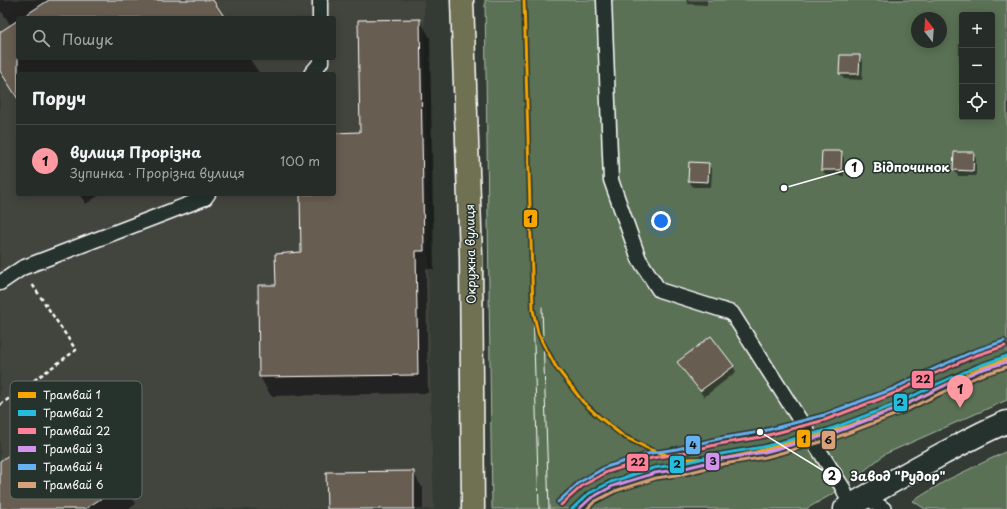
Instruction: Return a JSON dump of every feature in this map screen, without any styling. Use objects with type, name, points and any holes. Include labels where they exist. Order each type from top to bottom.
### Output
[{"type":"main road","name":"Окружна вулиця","points":[[462,0],[471,256],[474,509]]},
{"type":"main road","points":[[854,504],[907,473],[1007,422]]},
{"type":"lane","points":[[320,0],[320,16]]},
{"type":"lane","points":[[604,0],[610,180],[639,259],[659,290],[732,313],[854,504],[884,509]]},
{"type":"lane","points":[[313,72],[321,60]]},
{"type":"lane","points":[[0,283],[22,268],[205,198],[206,196]]},
{"type":"path","points":[[22,268],[76,350],[33,381]]},
{"type":"path","points":[[0,405],[10,398]]},
{"type":"shaded area","points":[[0,0],[424,0],[431,424],[434,509],[0,509]]},
{"type":"green space","points":[[485,0],[1007,0],[1007,400],[885,454],[843,488],[806,509],[492,509]]},
{"type":"green space","points":[[1007,451],[1007,509],[925,509],[913,501],[947,480]]},
{"type":"building","points":[[49,0],[213,0],[224,16],[24,16]]},
{"type":"building","points":[[420,19],[424,251],[416,251],[418,375],[259,377],[258,285],[276,285],[275,254],[301,252],[300,196],[336,196],[336,133],[360,132],[358,20]]},
{"type":"building","points":[[16,21],[16,60],[18,60],[18,72],[16,72],[16,96],[0,71],[0,32]]},
{"type":"building","points":[[840,55],[860,55],[859,74],[839,74]]},
{"type":"building","points":[[822,151],[842,151],[841,170],[821,170]]},
{"type":"building","points":[[954,152],[974,152],[973,171],[953,170]]},
{"type":"building","points":[[689,162],[709,163],[708,182],[688,181]]},
{"type":"building","points":[[711,336],[734,366],[700,391],[677,362]]},
{"type":"building","points":[[10,454],[10,499],[100,499],[85,509],[0,509],[0,461]]},
{"type":"building","points":[[414,471],[414,509],[327,509],[326,472]]},
{"type":"tram line","name":"1","points":[[524,0],[533,310],[538,333],[556,367],[583,402],[623,436],[651,450],[679,459],[727,458],[756,452],[849,426],[903,406],[976,370],[1007,359]]},
{"type":"tram line","points":[[542,307],[549,509]]},
{"type":"tram line","points":[[533,310],[539,509]]},
{"type":"tram line","name":"4","points":[[558,502],[580,482],[606,467],[651,453],[760,432],[824,415],[893,389],[972,352],[1004,341]]},
{"type":"tram line","name":"22","points":[[561,505],[582,486],[607,472],[652,458],[761,437],[825,420],[895,393],[974,356],[1005,346]]},
{"type":"tram line","name":"2","points":[[572,509],[588,494],[611,482],[654,468],[763,447],[828,430],[899,403],[978,366],[1007,356]]},
{"type":"tram line","name":"3","points":[[579,509],[591,498],[613,486],[655,473],[765,452],[831,434],[901,407],[980,370],[1007,362]]},
{"type":"tram line","name":"6","points":[[587,509],[594,502],[615,491],[656,478],[766,457],[832,439],[902,412],[981,375],[1007,367]]},
{"type":"place","name":"Відпочинок","points":[[784,188]]},
{"type":"place","name":"вулиця Прорізна","points":[[960,408]]},
{"type":"place","name":"Завод \"Рудор\"","points":[[760,432]]}]
